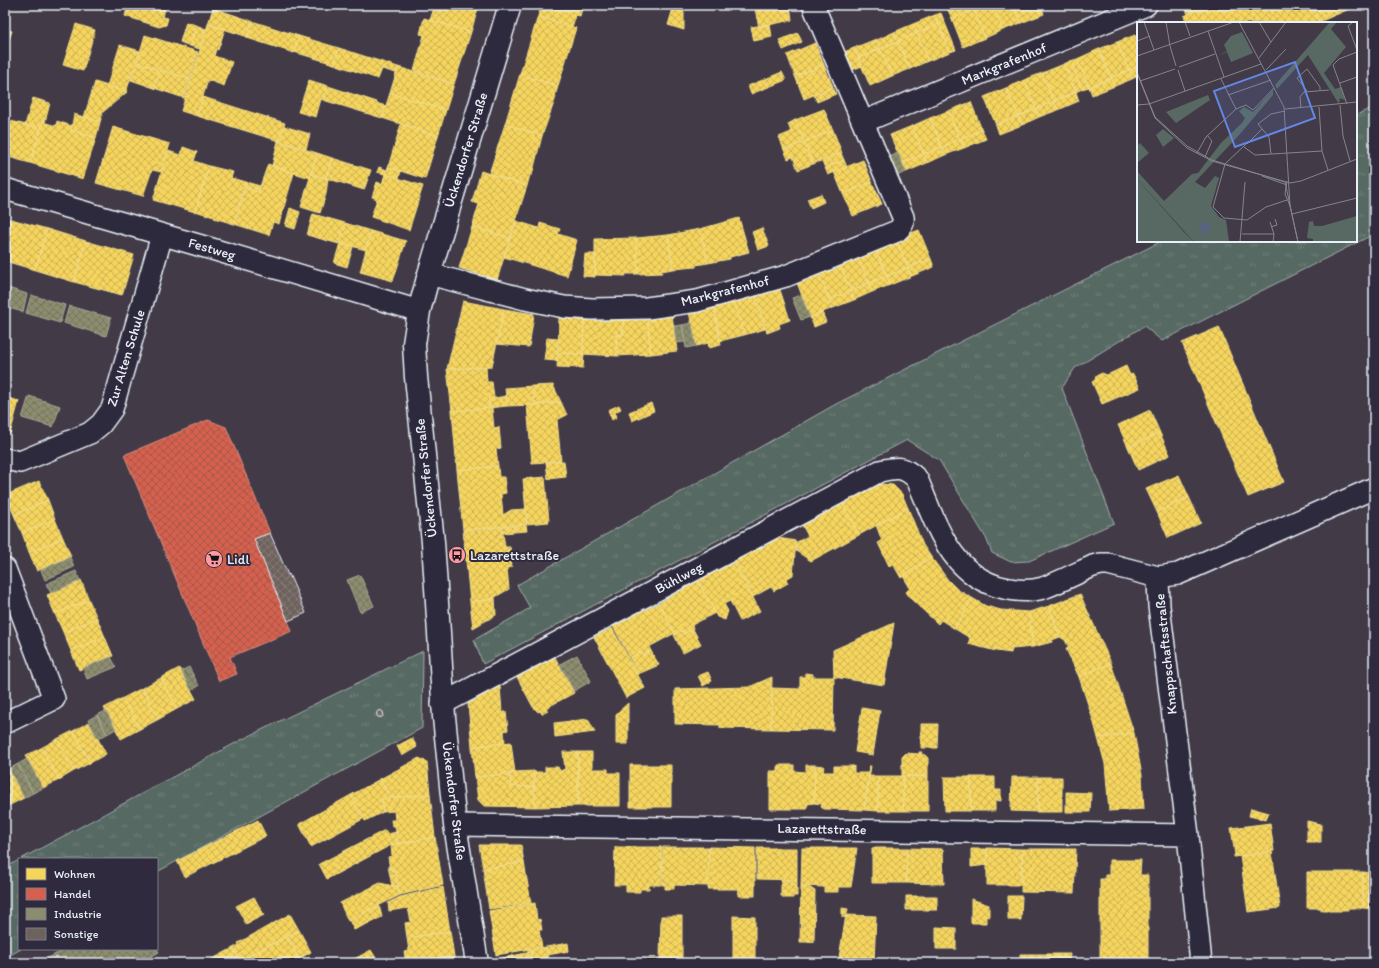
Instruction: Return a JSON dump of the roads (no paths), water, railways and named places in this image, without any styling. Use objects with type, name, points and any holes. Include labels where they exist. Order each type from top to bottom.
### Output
[{"type":"main road","name":"Ückendorfer Straße","points":[[477,963],[455,825],[442,704],[433,542],[414,344],[419,311],[429,274],[510,5]]},
{"type":"street","name":"Markgrafenhof","points":[[429,274],[524,299],[564,307],[606,309],[647,308],[696,301],[795,273],[897,231],[904,222],[903,217],[813,5]]},
{"type":"street","name":"Markgrafenhof","points":[[863,122],[1146,5]]},
{"type":"street","name":"Festweg","points":[[5,189],[419,311]]},
{"type":"street","name":"Zur Alten Schule","points":[[5,459],[20,462],[90,433],[101,424],[112,409],[162,235]]},
{"type":"street","name":"Bühlweg","points":[[442,704],[880,471],[892,468],[902,468],[911,472],[917,478],[946,544],[965,568],[985,583],[1018,591],[1043,588],[1093,566],[1101,564],[1108,564],[1158,577]]},
{"type":"street","name":"Knappschaftsstraße","points":[[1201,963],[1188,835],[1162,635],[1158,577],[1178,574],[1374,488]]},
{"type":"street","points":[[5,569],[54,699],[5,723]]},
{"type":"street","name":"Lazarettstraße","points":[[455,825],[1188,835]]},
{"type":"place","name":"Lazarettstraße","points":[[457,555]]},
{"type":"place","name":"Lidl","points":[[214,559]]}]
